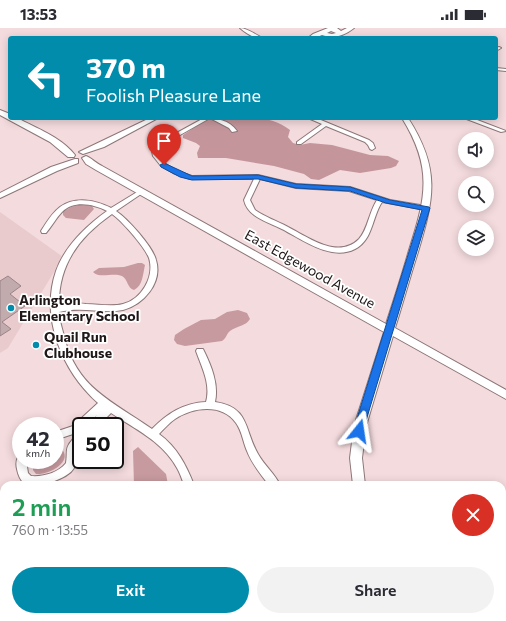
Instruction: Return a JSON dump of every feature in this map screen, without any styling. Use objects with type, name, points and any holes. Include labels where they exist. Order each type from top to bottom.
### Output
[{"type":"main road","points":[[320,36],[349,28]]},
{"type":"main road","points":[[15,120],[79,156]]},
{"type":"main road","points":[[0,196],[151,120]]},
{"type":"main road","points":[[359,481],[356,458],[360,426],[426,208],[428,187],[426,164],[420,143],[406,120]]},
{"type":"main road","name":"East Edgewood Avenue","points":[[79,156],[506,395]]},
{"type":"street","points":[[242,28],[255,36]]},
{"type":"street","points":[[204,120],[158,146],[155,152],[155,157],[160,163],[192,178],[258,177],[296,186],[350,189],[380,200],[426,208]]},
{"type":"street","points":[[217,120],[231,127],[234,131]]},
{"type":"street","points":[[316,120],[367,141],[371,144],[372,148]]},
{"type":"street","points":[[473,120],[503,131]]},
{"type":"street","points":[[299,143],[326,124]]},
{"type":"street","points":[[258,177],[247,200],[252,211],[316,245],[328,249],[343,249],[359,242],[363,237],[380,200]]},
{"type":"street","points":[[139,189],[108,209],[91,228],[87,230],[68,254],[60,269],[55,285],[54,310],[58,330],[68,359],[82,382],[107,405],[153,433],[173,454],[186,475],[188,481]]},
{"type":"street","points":[[44,231],[58,212],[79,202],[91,202],[108,209],[124,220],[153,259],[154,269],[148,291],[136,302],[121,308],[113,309],[79,306],[54,310]]},
{"type":"street","points":[[200,350],[211,379],[213,390],[209,406]]},
{"type":"street","points":[[98,417],[107,405]]},
{"type":"street","points":[[64,433],[76,429],[107,405]]},
{"type":"street","points":[[153,433],[170,417],[194,407],[209,406],[224,408],[234,414],[245,430],[253,454],[272,481]]},
{"type":"street","points":[[40,481],[61,474],[67,470],[71,464],[72,445]]},
{"type":"street","points":[[22,469],[26,481]]},
{"type":"shaded area","points":[[206,120],[269,120],[281,124],[290,130],[288,137],[293,143],[300,145],[310,143],[332,145],[370,155],[388,156],[399,161],[396,166],[391,168],[360,173],[340,170],[319,180],[311,179],[304,174],[274,166],[226,158],[198,158],[197,153],[200,146],[183,138],[183,135]]},
{"type":"shaded area","points":[[83,204],[92,206],[94,209],[84,220],[66,218],[63,215],[63,212],[71,207]]},
{"type":"shaded area","points":[[0,212],[63,257],[8,348],[0,353]]},
{"type":"shaded area","points":[[138,263],[145,265],[141,282],[134,290],[122,276],[99,275],[93,272],[99,268],[124,267]]},
{"type":"shaded area","points":[[238,310],[247,313],[250,319],[246,323],[230,331],[222,341],[185,346],[177,344],[174,340],[175,335],[201,320],[215,319],[227,312]]},
{"type":"shaded area","points":[[138,447],[166,474],[167,481],[134,481],[133,451]]},
{"type":"shaded area","points":[[33,469],[54,469],[36,474]]},
{"type":"building","name":"Arlington Elementary School","points":[[8,276],[21,286],[10,294],[25,306],[2,322],[11,329],[0,336],[0,281]]},
{"type":"place","name":"Arlington Elementary School","points":[[11,308]]},
{"type":"place","name":"Quail Run Clubhouse","points":[[36,345]]},
{"type":"route","points":[[164,165],[186,177],[192,178],[203,179],[246,176],[258,177],[296,186],[345,188],[361,192],[380,200],[426,208],[360,423],[359,431]]}]
